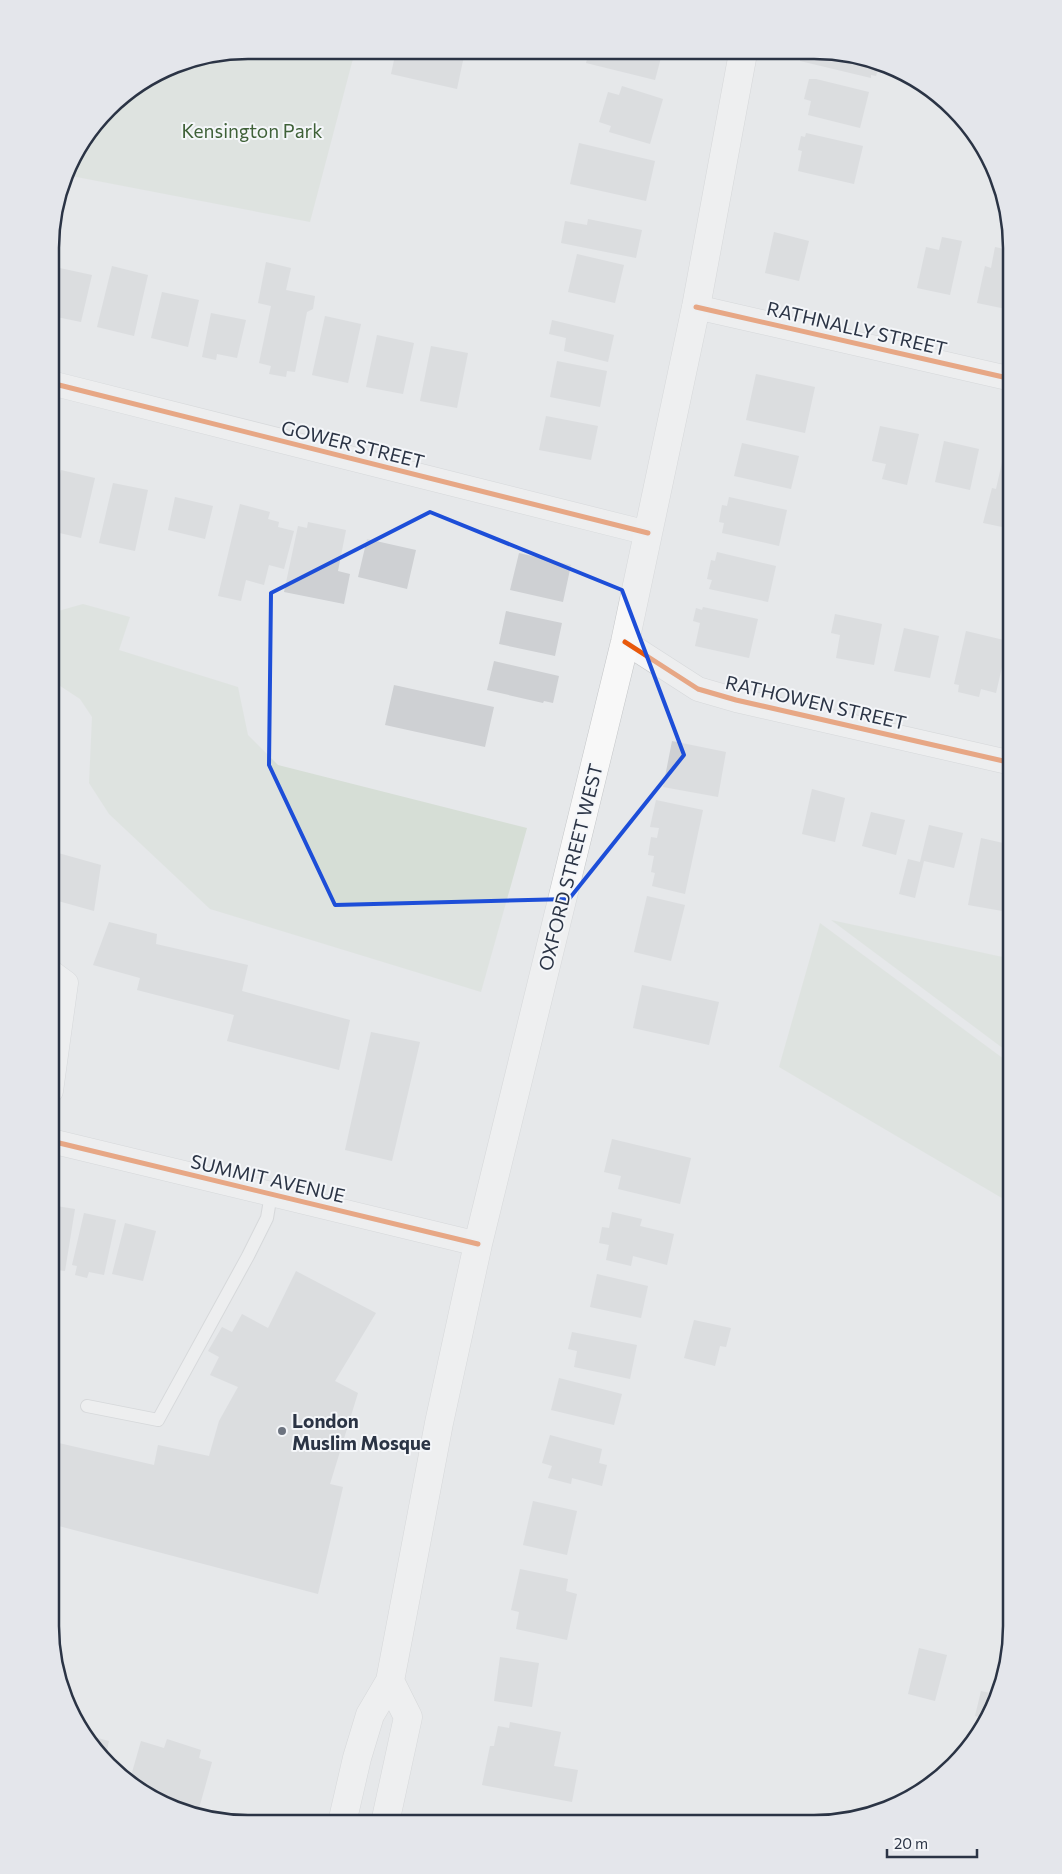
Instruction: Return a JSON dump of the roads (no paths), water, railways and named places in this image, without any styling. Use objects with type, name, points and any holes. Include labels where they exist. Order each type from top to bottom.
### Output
[{"type":"main road","name":"OXFORD STREET WEST","points":[[344,1815],[357,1758],[370,1715],[390,1681],[437,1432],[478,1244],[625,642],[696,307],[742,59]]},
{"type":"main road","points":[[387,1815],[408,1717],[390,1681]]},
{"type":"street","name":"RATHNALLY STREET","points":[[696,307],[1003,377]]},
{"type":"street","name":"GOWER STREET","points":[[59,386],[648,533]]},
{"type":"street","name":"RATHOWEN STREET","points":[[625,642],[698,689],[746,702],[1003,761]]},
{"type":"street","points":[[59,978],[66,983],[59,1033]]},
{"type":"street","name":"SUMMIT AVENUE","points":[[59,1143],[478,1244]]},
{"type":"lane","points":[[87,1406],[158,1420],[248,1256],[267,1218],[271,1194]]},
{"type":"place","name":"London Muslim Mosque","points":[[282,1431]]},
{"type":"park label","name":"Kensington Park","points":[[252,130]]}]
